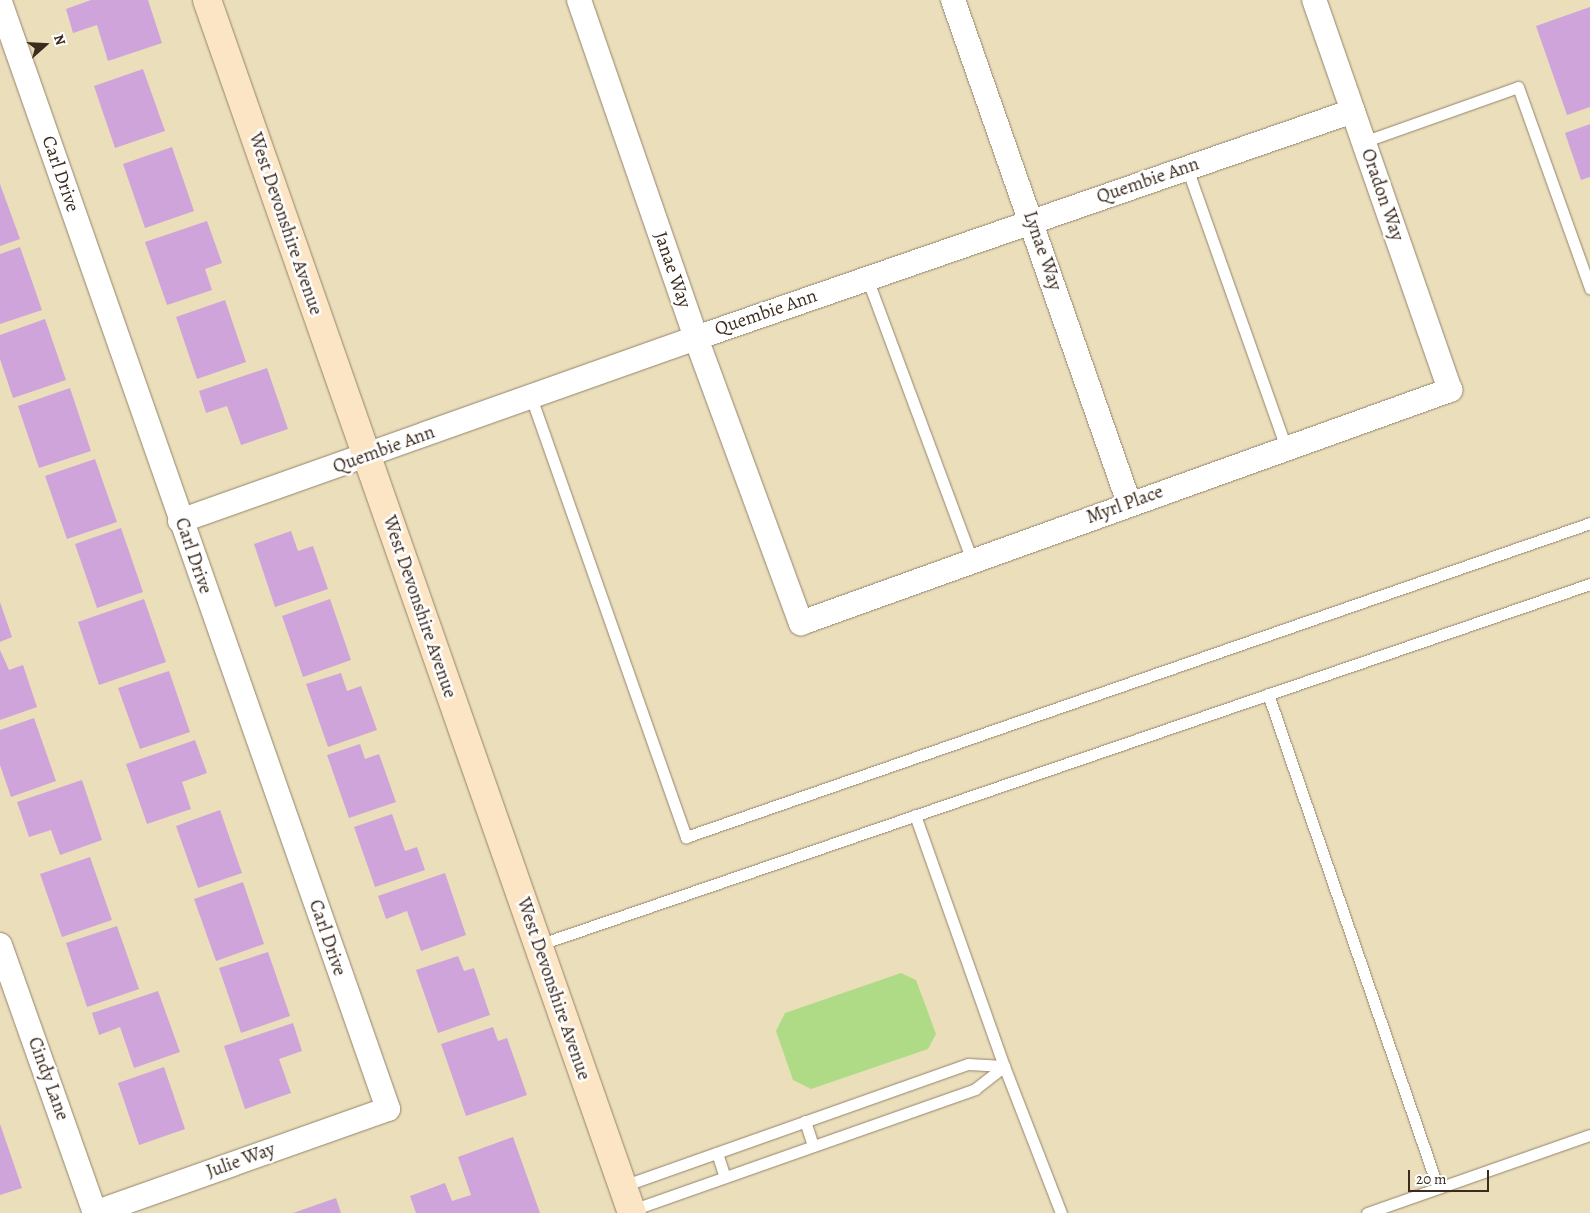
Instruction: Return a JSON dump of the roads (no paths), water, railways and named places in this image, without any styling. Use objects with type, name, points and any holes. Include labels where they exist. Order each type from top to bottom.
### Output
[{"type":"street","name":"West Devonshire Avenue","points":[[207,0],[629,1203]]},
{"type":"street","name":"Janae Way","points":[[579,0],[696,338],[801,623]]},
{"type":"street","name":"Lynae Way","points":[[953,0],[1129,503]]},
{"type":"street","name":"Oradon Way","points":[[1314,0],[1450,390]]},
{"type":"street","name":"Carl Drive","points":[[0,2],[180,522],[388,1109]]},
{"type":"street","name":"Quembie Ann","points":[[180,522],[867,278],[1353,111]]},
{"type":"street","name":"Myrl Place","points":[[801,623],[1129,503],[1450,390]]},
{"type":"street","name":"Cindy Lane","points":[[0,945],[95,1213]]},
{"type":"street","name":"Julie Way","points":[[95,1213],[388,1109]]},
{"type":"lane","points":[[1364,142],[1518,87],[1590,288]]},
{"type":"lane","points":[[1187,168],[1286,448]]},
{"type":"lane","points":[[867,278],[972,561]]},
{"type":"lane","points":[[531,397],[686,837],[1590,523]]},
{"type":"lane","points":[[538,945],[1590,584]]},
{"type":"lane","points":[[1268,694],[1438,1188]]},
{"type":"lane","points":[[915,815],[1004,1066],[1061,1213]]},
{"type":"lane","points":[[629,1203],[717,1153],[968,1064],[1004,1066]]},
{"type":"lane","points":[[629,1203],[725,1177],[975,1089],[1004,1066]]},
{"type":"lane","points":[[805,1122],[813,1146]]},
{"type":"lane","points":[[1367,1213],[1590,1135]]},
{"type":"lane","points":[[717,1153],[725,1177]]}]
